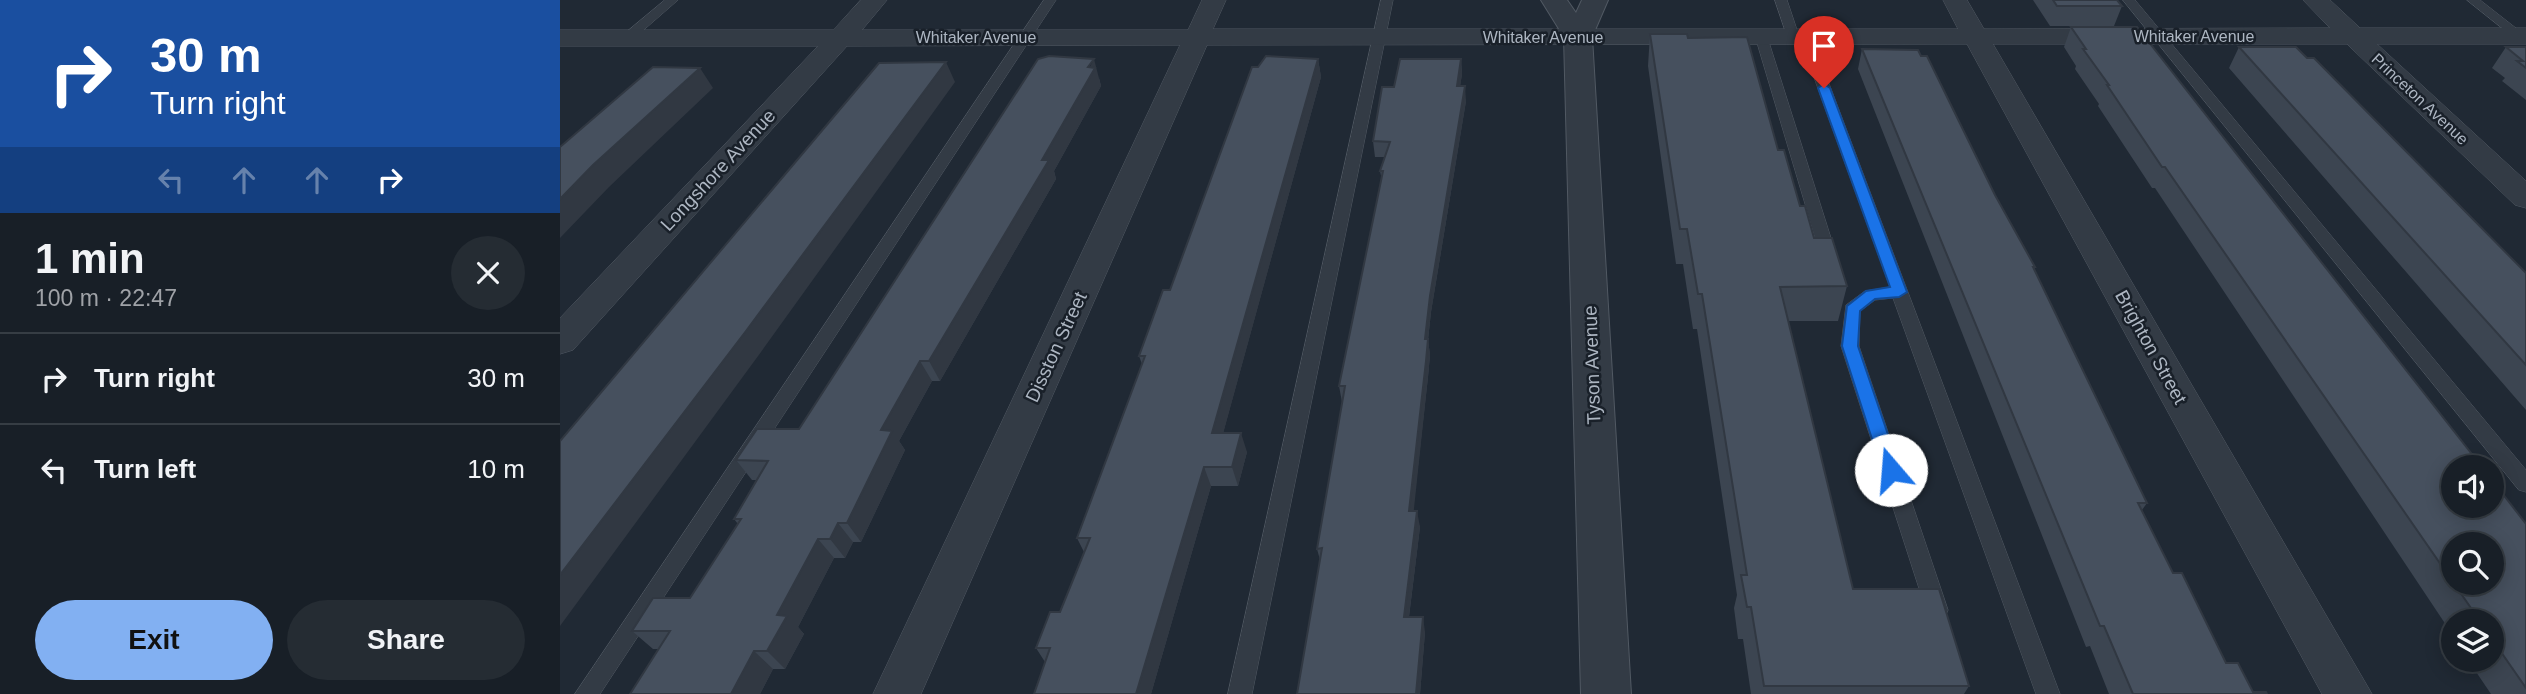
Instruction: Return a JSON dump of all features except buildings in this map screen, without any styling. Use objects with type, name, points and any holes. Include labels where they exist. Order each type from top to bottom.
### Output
[{"type":"street","name":"Longshore Avenue","points":[[560,341],[875,0]]},
{"type":"street","name":"Disston Street","points":[[897,694],[1214,0]]},
{"type":"street","points":[[1554,0],[1578,37]]},
{"type":"street","name":"Tyson Avenue","points":[[1595,0],[1578,37],[1606,694]]},
{"type":"street","name":"Brighton Street","points":[[1955,0],[2348,694]]},
{"type":"street","name":"Princeton Avenue","points":[[2315,0],[2526,198]]},
{"type":"street","name":"Whitaker Avenue","points":[[560,38],[2523,36]]},
{"type":"lane","points":[[627,38],[672,0]]},
{"type":"lane","points":[[587,694],[1051,0]]},
{"type":"lane","points":[[1240,694],[1387,0]]},
{"type":"lane","points":[[1781,0],[1799,36],[1899,292],[2048,694]]},
{"type":"lane","points":[[2129,0],[2526,484]]},
{"type":"lane","points":[[2473,0],[2523,36]]},
{"type":"lane","points":[[1761,36],[1828,254]]},
{"type":"lane","points":[[1899,292],[1871,295],[1852,309],[1850,346],[1944,629]]},
{"type":"route","points":[[1824,88],[1899,292],[1871,295],[1852,309],[1850,346],[1891,470]]}]
